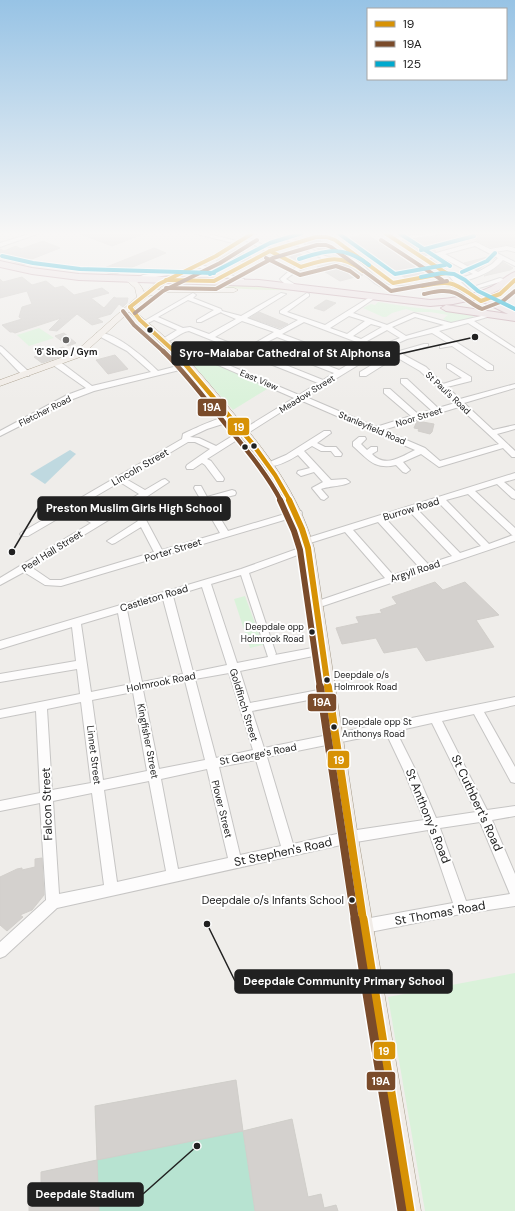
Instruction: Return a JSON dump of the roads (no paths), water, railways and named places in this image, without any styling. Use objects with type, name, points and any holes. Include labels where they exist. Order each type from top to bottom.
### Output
[{"type":"highway","points":[[230,290],[314,292],[515,318]]},
{"type":"highway","points":[[320,290],[420,303],[480,299],[515,314]]},
{"type":"highway","points":[[431,308],[449,307],[480,299],[499,291],[502,308]]},
{"type":"highway","points":[[480,299],[515,318]]},
{"type":"main road","points":[[139,290],[142,296]]},
{"type":"main road","points":[[0,383],[77,355],[121,315],[132,311],[142,296],[151,290]]},
{"type":"main road","points":[[142,296],[168,290],[234,290]]},
{"type":"main road","points":[[132,311],[189,365],[269,464],[300,516],[307,542],[350,838],[410,1211]]},
{"type":"street","points":[[467,290],[480,299]]},
{"type":"street","points":[[470,290],[480,299]]},
{"type":"street","points":[[210,337],[283,294]]},
{"type":"street","name":"St Paul's Road","points":[[304,295],[282,312],[396,354],[423,369],[492,433],[509,446],[515,455]]},
{"type":"street","points":[[144,323],[190,296],[279,334],[337,354],[354,364]]},
{"type":"street","points":[[325,328],[370,299]]},
{"type":"street","points":[[502,308],[515,309]]},
{"type":"street","points":[[199,321],[222,310]]},
{"type":"street","points":[[348,313],[387,327],[405,338]]},
{"type":"street","name":"Meadow Street","points":[[244,433],[379,349],[405,338],[468,320],[480,314]]},
{"type":"street","points":[[361,342],[387,327],[414,315],[450,325]]},
{"type":"street","points":[[154,318],[182,330]]},
{"type":"street","points":[[222,364],[240,354],[264,344],[304,320]]},
{"type":"street","points":[[468,320],[515,351]]},
{"type":"street","points":[[347,336],[370,321]]},
{"type":"street","points":[[163,341],[182,330],[190,329],[210,337],[240,354],[324,383]]},
{"type":"street","points":[[433,330],[490,368]]},
{"type":"street","points":[[99,334],[115,340],[136,353],[155,372]]},
{"type":"street","points":[[442,347],[454,343]]},
{"type":"street","name":"East View","points":[[174,344],[301,398]]},
{"type":"street","points":[[264,344],[340,373]]},
{"type":"street","points":[[363,374],[396,354],[426,345]]},
{"type":"street","points":[[0,348],[26,374]]},
{"type":"street","points":[[180,356],[192,352]]},
{"type":"street","points":[[0,360],[10,357]]},
{"type":"street","points":[[56,363],[91,389]]},
{"type":"street","name":"Fletcher Road","points":[[0,434],[70,397],[91,389],[155,372],[189,365]]},
{"type":"street","points":[[442,386],[468,379],[450,366]]},
{"type":"street","points":[[404,381],[436,411]]},
{"type":"street","name":"Noor Street","points":[[377,430],[515,386]]},
{"type":"street","points":[[387,391],[416,418]]},
{"type":"street","name":"Stanleyfield Road","points":[[301,398],[422,450],[439,464],[509,446]]},
{"type":"street","name":"Lincoln Street","points":[[25,534],[186,440],[186,436],[204,427],[232,418]]},
{"type":"street","points":[[492,433],[515,427]]},
{"type":"street","points":[[190,467],[216,449],[244,433]]},
{"type":"street","points":[[269,464],[300,452],[326,433]]},
{"type":"street","points":[[362,439],[356,444],[376,462],[386,464],[398,462],[422,450]]},
{"type":"street","points":[[186,440],[196,440],[216,449]]},
{"type":"street","points":[[311,444],[324,449],[333,449],[338,454]]},
{"type":"street","points":[[366,454],[374,449]]},
{"type":"street","points":[[300,452],[329,483]]},
{"type":"street","points":[[201,459],[208,463],[220,479]]},
{"type":"street","points":[[398,462],[406,470]]},
{"type":"street","points":[[301,473],[316,469]]},
{"type":"street","name":"Burrow Road","points":[[307,542],[347,528],[515,476]]},
{"type":"street","points":[[120,479],[145,494]]},
{"type":"street","points":[[324,497],[316,488],[344,479],[353,488]]},
{"type":"street","name":"Peel Hall Street","points":[[0,582],[165,482]]},
{"type":"street","points":[[498,482],[515,496]]},
{"type":"street","points":[[198,488],[225,534]]},
{"type":"street","points":[[469,490],[515,533]]},
{"type":"street","points":[[205,500],[232,493]]},
{"type":"street","points":[[440,500],[487,548]]},
{"type":"street","points":[[132,502],[160,554]]},
{"type":"street","points":[[71,508],[97,523]]},
{"type":"street","points":[[412,509],[458,557]]},
{"type":"street","name":"Porter Street","points":[[25,568],[48,583],[61,583],[225,534],[300,516]]},
{"type":"street","points":[[380,518],[426,568]]},
{"type":"street","points":[[112,541],[143,522]]},
{"type":"street","points":[[347,528],[391,579]]},
{"type":"street","name":"Argyll Road","points":[[316,605],[515,538]]},
{"type":"street","name":"Castleton Road","points":[[0,645],[244,570],[307,542]]},
{"type":"street","points":[[244,570],[271,654]]},
{"type":"street","name":"Goldfinch Street","points":[[204,582],[260,753],[289,850]]},
{"type":"street","name":"Plover Street","points":[[167,594],[212,763],[236,862]]},
{"type":"street","name":"Kingfisher Street","points":[[122,608],[173,875]]},
{"type":"street","name":"Linnet Street","points":[[76,622],[111,889]]},
{"type":"street","name":"Holmrook Road","points":[[0,714],[323,650]]},
{"type":"street","points":[[0,678],[82,664]]},
{"type":"street","points":[[245,708],[329,692]]},
{"type":"street","name":"St George's Road","points":[[0,806],[389,728],[515,701]]},
{"type":"street","name":"Falcon Street","points":[[41,706],[47,797],[48,846],[53,902]]},
{"type":"street","points":[[477,709],[515,778]]},
{"type":"street","name":"St Cuthbert's Road","points":[[435,718],[485,816],[515,890]]},
{"type":"street","name":"St Anthony's Road","points":[[389,728],[401,751],[432,824],[461,908]]},
{"type":"street","name":"St Stephen's Road","points":[[53,902],[289,850],[350,838],[515,811]]},
{"type":"street","name":"St Thomas' Road","points":[[365,926],[461,908],[515,900]]},
{"type":"street","points":[[0,951],[53,902]]},
{"type":"water","points":[[70,450],[76,454],[45,484],[30,474]]},
{"type":"place","name":"Syro-Malabar Cathedral of St Alphonsa","points":[[475,337]]},
{"type":"place","name":"'6' Shop / Gym","points":[[66,340]]},
{"type":"place","name":"Preston Muslim Girls High School","points":[[12,552]]},
{"type":"place","name":"Deepdale opp Holmrook Road","points":[[312,632]]},
{"type":"place","name":"Deepdale o/s Holmrook Road","points":[[327,680]]},
{"type":"place","name":"Deepdale opp St Anthonys Road","points":[[334,727]]},
{"type":"place","name":"Deepdale o/s Infants School","points":[[352,900]]},
{"type":"place","name":"Deepdale Community Primary School","points":[[207,924]]},
{"type":"place","name":"Deepdale Stadium","points":[[197,1146]]}]
